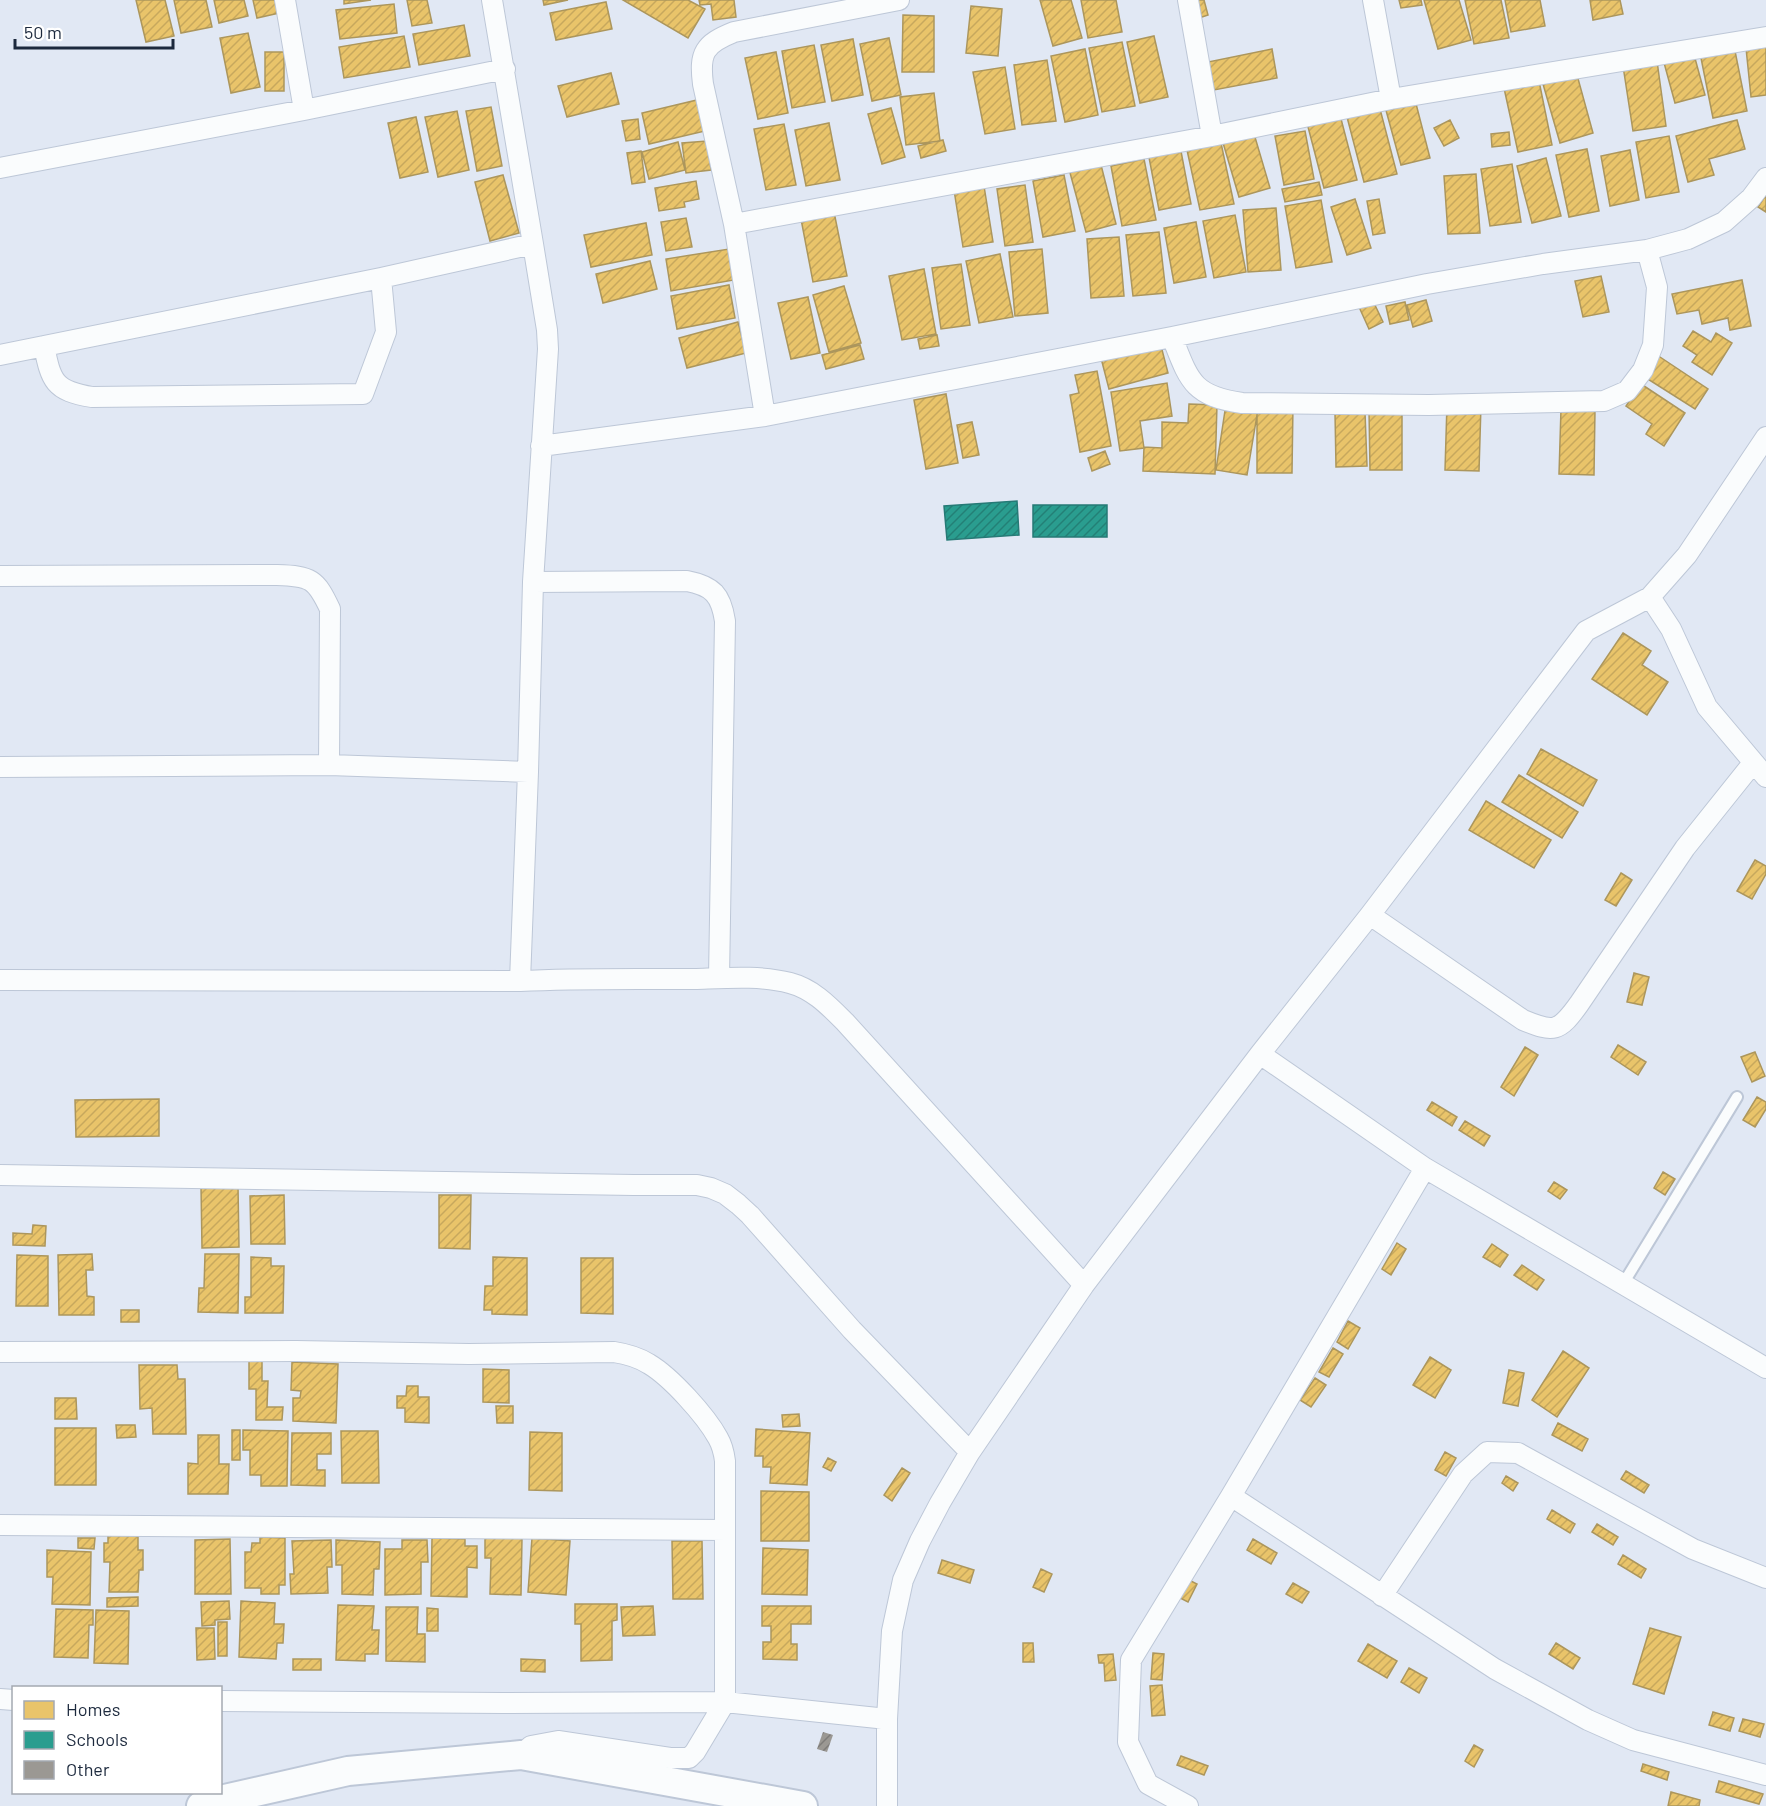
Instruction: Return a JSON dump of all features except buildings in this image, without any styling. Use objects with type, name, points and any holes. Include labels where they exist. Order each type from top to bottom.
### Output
[{"type":"street","points":[[285,0],[304,110]]},
{"type":"street","points":[[492,0],[547,330],[548,349],[533,582],[520,981]]},
{"type":"street","points":[[765,416],[734,225],[703,84],[701,66],[705,50],[717,39],[734,32],[899,0]]},
{"type":"street","points":[[1188,0],[1212,136]]},
{"type":"street","points":[[1373,0],[1391,99]]},
{"type":"street","points":[[734,225],[1212,136],[1391,99],[1766,37]]},
{"type":"street","points":[[0,168],[505,69]]},
{"type":"street","points":[[541,446],[765,416],[1172,337],[1427,284],[1543,264],[1647,250],[1688,239],[1724,222],[1751,198],[1766,178]]},
{"type":"street","points":[[0,355],[381,278],[533,244]]},
{"type":"street","points":[[1172,337],[1185,368],[1196,386],[1209,396],[1226,401],[1383,405],[1604,401],[1627,391],[1643,370],[1653,345],[1657,286],[1647,250]]},
{"type":"street","points":[[44,346],[50,373],[59,386],[73,394],[92,397],[363,394],[386,332],[381,278]]},
{"type":"street","points":[[887,1806],[887,1719],[892,1630],[903,1580],[925,1531],[970,1452],[1084,1285],[1586,631],[1650,597],[1687,555],[1766,437]]},
{"type":"street","points":[[0,576],[294,575],[312,580],[323,594],[330,609],[329,765]]},
{"type":"street","points":[[533,582],[687,581],[702,584],[714,593],[723,606],[725,621],[719,978]]},
{"type":"street","points":[[1370,915],[1523,1020],[1544,1028],[1557,1028],[1570,1017],[1685,848],[1760,770],[1707,707],[1671,629],[1650,597]]},
{"type":"street","points":[[0,766],[329,765],[528,772]]},
{"type":"street","points":[[0,980],[520,981],[719,978],[790,983],[812,992],[845,1022],[1084,1285]]},
{"type":"street","points":[[1260,1054],[1425,1168],[1766,1368]]},
{"type":"street","points":[[1188,1806],[1148,1784],[1128,1742],[1131,1660],[1425,1168]]},
{"type":"street","points":[[0,1175],[682,1184],[711,1188],[724,1194],[750,1215],[852,1330],[970,1452]]},
{"type":"street","points":[[0,1352],[296,1351],[469,1354],[614,1352],[624,1353],[648,1363],[670,1380],[705,1420],[719,1440],[725,1461],[725,1702],[689,1758],[670,1758],[558,1741],[531,1746],[521,1755]]},
{"type":"street","points":[[1382,1596],[1463,1474],[1487,1452],[1518,1453],[1693,1549],[1766,1578]]},
{"type":"street","points":[[1231,1496],[1495,1669],[1608,1730],[1633,1740],[1766,1775]]},
{"type":"street","points":[[0,1525],[725,1530]]},
{"type":"street","points":[[222,1701],[725,1702],[887,1719]]},
{"type":"street","points":[[201,1806],[348,1771],[521,1755],[803,1806]]},
{"type":"lane","points":[[1623,1284],[1737,1097]]}]
